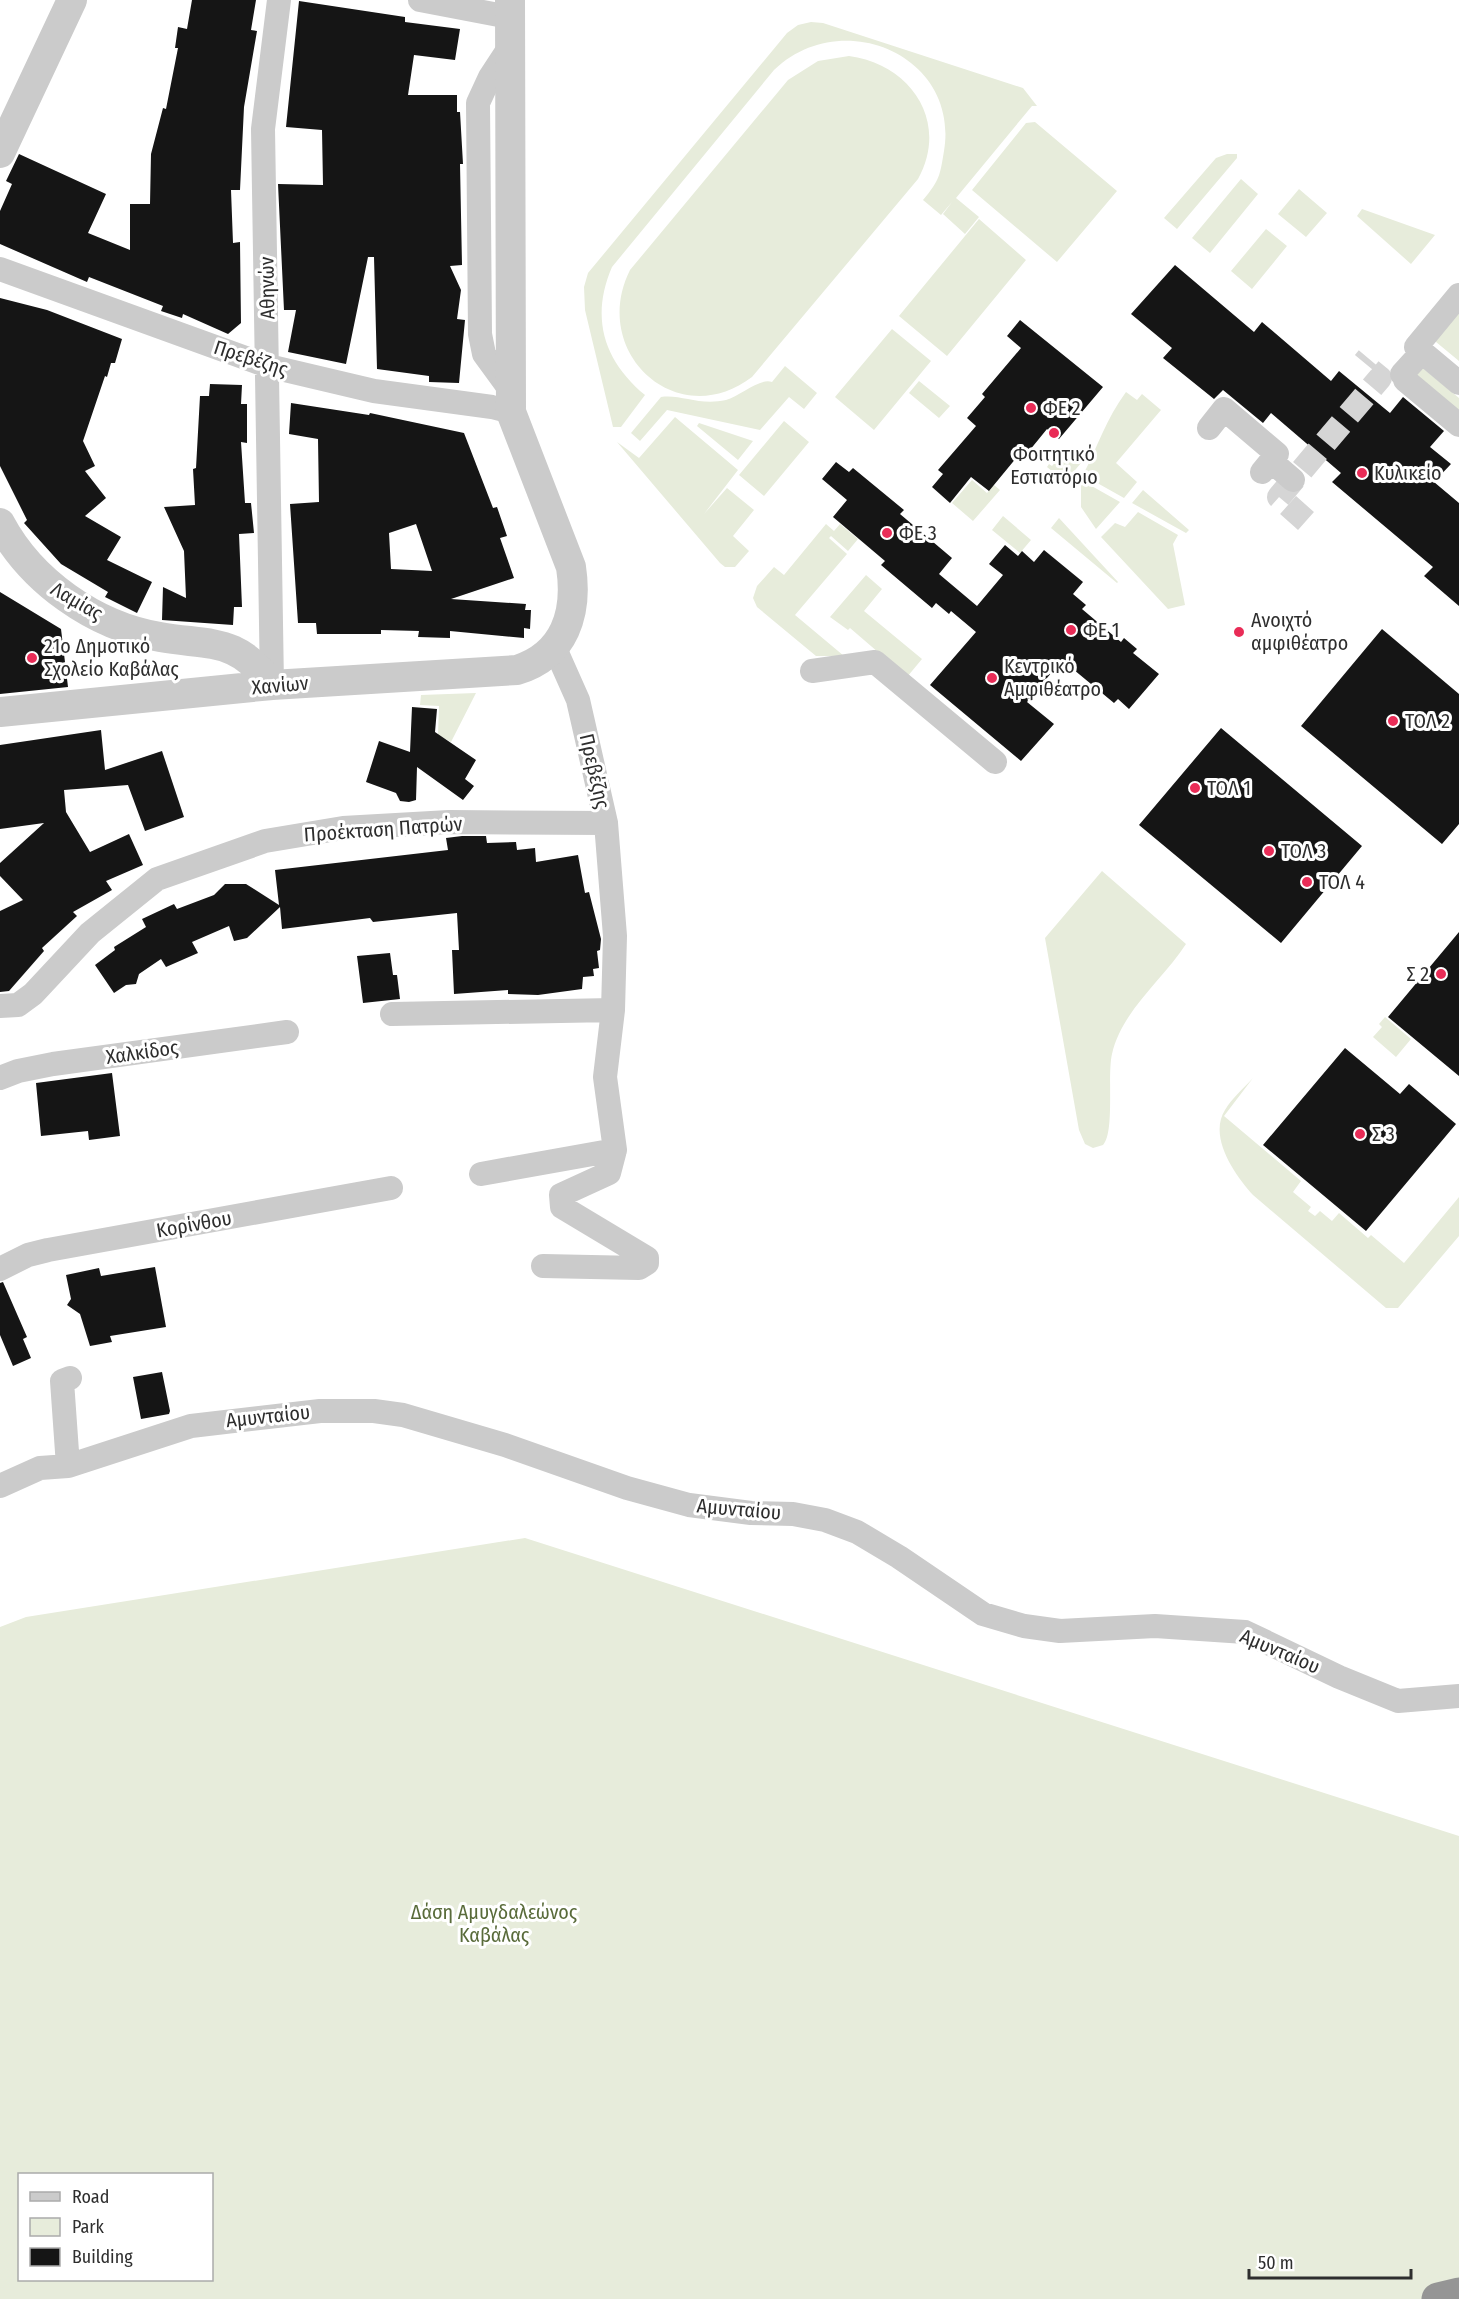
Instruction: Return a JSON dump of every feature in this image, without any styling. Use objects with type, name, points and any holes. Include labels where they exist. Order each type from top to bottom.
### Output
[{"type":"highway","points":[[1438,2299],[1459,2294]]},
{"type":"street","points":[[0,153],[72,0]]},
{"type":"street","name":"Αθηνών","points":[[272,685],[263,129],[279,0]]},
{"type":"street","points":[[420,0],[509,9],[511,402],[571,567],[575,592],[572,613],[554,646]]},
{"type":"street","name":"Πρεβέζης","points":[[0,269],[268,366],[374,391],[492,407],[511,402]]},
{"type":"street","points":[[1457,377],[1416,347],[1459,296]]},
{"type":"street","points":[[1422,352],[1402,374],[1405,380],[1458,422]]},
{"type":"street","points":[[1209,428],[1224,409],[1277,454],[1266,467],[1293,480]]},
{"type":"street","name":"Λαμίας","points":[[0,523],[28,565],[46,583],[93,612],[158,637],[222,644],[236,650],[260,668],[272,685]]},
{"type":"street","name":"Πρεβέζης","points":[[554,646],[578,700],[606,823],[615,936],[613,1010],[605,1077],[615,1150]]},
{"type":"street","name":"Χανίων","points":[[0,712],[272,685],[517,670],[533,665],[554,646]]},
{"type":"street","points":[[812,671],[875,662],[996,762]]},
{"type":"street","name":"Προέκταση Πατρών","points":[[0,1006],[18,1005],[33,994],[90,933],[157,879],[265,840],[343,828],[402,825],[606,823]]},
{"type":"street","points":[[392,1014],[613,1010]]},
{"type":"street","name":"Χαλκίδος","points":[[0,1078],[18,1071],[53,1064],[286,1032]]},
{"type":"street","points":[[481,1174],[615,1150],[609,1173],[561,1195],[562,1207],[644,1254],[647,1263],[639,1268],[543,1266]]},
{"type":"street","name":"Κορίνθου","points":[[0,1269],[28,1255],[48,1250],[391,1188]]},
{"type":"street","points":[[68,1466],[62,1381],[70,1378]]},
{"type":"street","name":"Αμυνταίου","points":[[0,1486],[40,1468],[68,1466],[191,1425],[320,1411],[374,1411],[403,1415],[506,1444],[627,1488],[689,1505],[751,1513],[793,1514],[825,1520],[857,1532],[891,1552],[982,1614],[1024,1626],[1060,1631],[1155,1626],[1245,1632],[1339,1677],[1398,1701],[1459,1696]]},
{"type":"green space","points":[[811,22],[823,23],[1023,88],[1037,106],[1032,106],[956,198],[979,217],[965,234],[943,214],[952,202],[941,215],[923,200],[933,187],[940,172],[944,151],[944,117],[934,89],[915,66],[890,50],[861,42],[831,42],[801,51],[774,70],[612,267],[605,286],[602,304],[605,337],[619,368],[645,395],[621,427],[613,427],[585,310],[584,287],[588,273],[787,33],[798,25]]},
{"type":"green space","points":[[849,56],[871,61],[890,70],[906,83],[918,99],[926,117],[929,136],[927,157],[918,179],[752,377],[724,392],[696,396],[670,390],[648,376],[631,355],[621,329],[620,300],[630,270],[788,80],[818,61]]},
{"type":"green space","points":[[1035,122],[1117,191],[1057,262],[972,190],[1026,123]]},
{"type":"green space","points":[[1227,154],[1237,154],[1237,158],[1177,229],[1164,218],[1216,158]]},
{"type":"green space","points":[[1241,179],[1258,194],[1210,253],[1192,238]]},
{"type":"green space","points":[[1299,189],[1327,213],[1306,237],[1278,214]]},
{"type":"green space","points":[[1362,209],[1435,235],[1411,264],[1357,216]]},
{"type":"green space","points":[[979,219],[1026,260],[947,356],[899,316]]},
{"type":"green space","points":[[1266,229],[1287,246],[1252,289],[1231,271]]},
{"type":"green space","points":[[1459,303],[1459,361],[1430,337]]},
{"type":"green space","points":[[892,329],[931,361],[874,430],[835,397]]},
{"type":"green space","points":[[1418,364],[1459,398],[1459,413],[1408,376]]},
{"type":"green space","points":[[785,366],[817,393],[804,409],[789,397],[760,430],[667,410],[640,441],[631,433],[661,397],[707,402],[726,400],[756,384],[772,382]]},
{"type":"green space","points":[[919,381],[950,406],[939,418],[909,393]]},
{"type":"green space","points":[[1126,392],[1137,400],[1142,394],[1161,410],[1116,463],[1137,482],[1124,498],[1083,475],[1108,422]]},
{"type":"green space","points":[[675,417],[738,470],[704,514],[727,488],[754,510],[733,536],[749,551],[735,567],[725,567],[720,563],[617,442],[639,458]]},
{"type":"green space","points":[[784,421],[809,442],[764,496],[739,475]]},
{"type":"green space","points":[[699,423],[753,441],[738,460],[697,426]]},
{"type":"green space","points":[[1064,452],[1081,463],[1065,482],[1047,467],[1049,464],[1052,466]]},
{"type":"green space","points":[[972,480],[987,493],[994,485],[1000,490],[973,521],[952,503]]},
{"type":"green space","points":[[1081,480],[1120,502],[1096,529],[1081,507]]},
{"type":"green space","points":[[1143,490],[1189,530],[1186,533],[1132,503]]},
{"type":"green space","points":[[1138,512],[1178,535],[1173,544],[1185,605],[1168,609],[1101,537],[1115,523],[1125,527]]},
{"type":"green space","points":[[1003,516],[1031,540],[1020,553],[992,530]]},
{"type":"green space","points":[[1059,518],[1118,582],[1117,583],[1051,528]]},
{"type":"green space","points":[[826,524],[834,531],[840,524],[858,539],[848,551],[831,536],[829,538],[847,554],[795,615],[844,656],[816,656],[757,607],[753,598],[757,586],[774,567],[784,575]]},
{"type":"green space","points":[[866,575],[882,589],[864,611],[922,659],[907,677],[850,628],[848,630],[830,617]]},
{"type":"green space","points":[[476,693],[451,742],[438,735],[439,706],[420,705],[421,695]]},
{"type":"green space","points":[[1102,871],[1186,944],[1134,1009],[1117,1038],[1111,1063],[1110,1116],[1107,1138],[1103,1145],[1093,1148],[1085,1144],[1079,1130],[1045,938]]},
{"type":"green space","points":[[1385,1017],[1411,1039],[1396,1057],[1373,1037],[1382,1027],[1379,1024]]},
{"type":"green space","points":[[1253,1078],[1224,1116],[1301,1181],[1293,1192],[1311,1207],[1308,1211],[1315,1216],[1320,1211],[1332,1221],[1339,1213],[1368,1238],[1371,1235],[1404,1263],[1459,1197],[1459,1236],[1398,1308],[1386,1308],[1253,1195],[1232,1166],[1222,1143],[1221,1121],[1231,1101]]},
{"type":"green space","name":"Δάση Αμυγδαλεώνος Καβάλας","points":[[525,1538],[1459,1836],[1459,2299],[0,2299],[0,1627],[26,1617]]},
{"type":"building","points":[[192,0],[256,0],[251,30],[257,31],[244,107],[240,190],[231,190],[233,243],[240,242],[241,323],[228,334],[183,314],[182,318],[161,311],[163,306],[89,277],[87,282],[0,244],[0,211],[12,184],[6,181],[19,154],[106,194],[88,233],[130,250],[130,204],[150,204],[151,154],[163,108],[166,109],[178,48],[175,48],[178,27],[187,29]]},
{"type":"building","points":[[299,1],[405,17],[405,22],[460,29],[455,60],[414,55],[408,95],[457,95],[463,164],[460,164],[462,265],[450,266],[461,290],[457,319],[465,320],[459,383],[429,382],[429,376],[377,369],[374,257],[368,257],[346,364],[288,352],[296,310],[284,310],[278,184],[323,185],[322,130],[286,127]]},
{"type":"building","points":[[1175,265],[1254,332],[1262,322],[1331,381],[1339,371],[1390,413],[1403,397],[1444,431],[1430,447],[1451,464],[1434,482],[1459,503],[1459,606],[1424,576],[1433,567],[1332,482],[1341,473],[1271,413],[1263,423],[1223,390],[1214,399],[1163,358],[1172,348],[1131,314]]},
{"type":"building","points":[[0,298],[47,310],[122,339],[115,363],[111,363],[107,377],[105,376],[83,441],[95,466],[85,471],[106,498],[85,516],[121,537],[107,560],[152,582],[137,613],[105,597],[108,592],[61,564],[24,523],[27,520],[0,466]]},
{"type":"building","name":"ΦΕ 2","points":[[1020,320],[1103,387],[1059,439],[1047,429],[1025,456],[1021,452],[989,491],[971,477],[950,503],[932,487],[943,474],[938,470],[976,426],[967,418],[985,397],[982,394],[1021,348],[1007,336]]},
{"type":"building","points":[[210,384],[242,385],[241,404],[247,404],[247,443],[241,442],[245,503],[251,503],[254,533],[239,534],[242,607],[234,607],[233,625],[162,620],[163,587],[186,598],[184,551],[164,507],[195,505],[193,469],[196,468],[200,396],[209,396]]},
{"type":"building","points":[[291,403],[369,415],[370,413],[464,433],[493,508],[497,507],[507,536],[500,538],[514,578],[451,599],[526,604],[525,610],[531,610],[530,629],[524,628],[524,638],[450,631],[450,638],[418,637],[419,631],[381,630],[381,634],[317,634],[316,623],[298,623],[290,504],[319,502],[318,439],[289,434]],"holes":[[[416,524],[432,571],[391,569],[389,533]]]},
{"type":"building","points":[[836,462],[849,472],[853,468],[904,510],[900,514],[952,558],[939,574],[977,606],[1003,575],[989,564],[1005,545],[1018,556],[1022,551],[1034,562],[1044,550],[1083,582],[1073,594],[1086,605],[1082,609],[1121,642],[1124,638],[1137,649],[1133,653],[1159,674],[1129,709],[1118,699],[1114,703],[1062,660],[1027,702],[1054,724],[1021,761],[930,685],[976,632],[951,611],[949,614],[936,603],[932,608],[881,565],[885,561],[833,517],[847,500],[822,479]]},
{"type":"building","name":"21ο Δημοτικό Σχολείο Καβάλας","points":[[0,592],[61,629],[68,687],[0,694]]},
{"type":"building","points":[[1382,629],[1459,694],[1459,824],[1442,844],[1301,726]]},
{"type":"building","points":[[412,707],[437,709],[435,732],[476,760],[465,779],[474,786],[463,800],[417,767],[416,800],[400,801],[396,793],[366,782],[379,741],[410,752]]},
{"type":"building","points":[[1221,728],[1362,846],[1281,943],[1139,825]]},
{"type":"building","points":[[101,730],[105,770],[162,751],[184,817],[145,831],[128,785],[64,790],[66,812],[90,852],[129,834],[143,865],[106,881],[112,890],[73,912],[77,916],[42,948],[44,951],[9,991],[0,992],[0,911],[23,900],[0,876],[0,863],[44,823],[0,829],[0,745]]},
{"type":"building","points":[[486,836],[487,843],[516,842],[517,850],[535,848],[536,862],[578,855],[585,893],[589,892],[601,939],[600,950],[597,951],[599,968],[593,969],[594,976],[583,977],[582,989],[538,995],[508,994],[508,990],[454,994],[452,950],[459,950],[457,913],[373,922],[370,918],[282,929],[280,907],[247,938],[234,941],[229,926],[192,942],[198,953],[166,967],[161,959],[139,974],[136,984],[126,985],[114,993],[95,965],[115,950],[114,947],[146,927],[142,919],[174,904],[177,909],[214,895],[225,884],[246,884],[279,905],[275,870],[448,850],[446,838]]},
{"type":"building","name":"Σ 2","points":[[1459,932],[1459,1076],[1388,1017]]},
{"type":"building","points":[[390,953],[393,975],[397,975],[400,999],[363,1003],[357,956]]},
{"type":"building","name":"Σ 3","points":[[1345,1048],[1400,1094],[1409,1084],[1456,1124],[1366,1231],[1263,1145]]},
{"type":"building","points":[[112,1073],[120,1136],[89,1140],[88,1131],[41,1136],[36,1083]]},
{"type":"building","points":[[155,1267],[166,1327],[110,1336],[112,1342],[90,1346],[80,1314],[67,1305],[71,1299],[66,1275],[99,1268],[101,1276]]},
{"type":"building","points":[[3,1282],[27,1337],[23,1339],[31,1358],[13,1366],[0,1335],[0,1283]]},
{"type":"building","points":[[162,1372],[169,1414],[141,1419],[133,1377]]},
{"type":"tunnel","points":[[1306,521],[1279,497],[1380,378],[1363,364],[1368,358]]},
{"type":"place","name":"ΦΕ 2","points":[[1031,408]]},
{"type":"place","name":"Φοιτητικό Εστιατόριο","points":[[1054,433]]},
{"type":"place","name":"Κυλικείο","points":[[1362,473]]},
{"type":"place","name":"ΦΕ 3","points":[[887,533]]},
{"type":"place","name":"ΦΕ 1","points":[[1071,630]]},
{"type":"place","name":"Ανοιχτό αμφιθέατρο","points":[[1239,632]]},
{"type":"place","name":"21ο Δημοτικό Σχολείο Καβάλας","points":[[32,658]]},
{"type":"place","name":"Κεντρικό Αμφιθέατρο","points":[[992,678]]},
{"type":"place","name":"ΤΟΛ 2","points":[[1393,721]]},
{"type":"place","name":"ΤΟΛ 1","points":[[1195,788]]},
{"type":"place","name":"ΤΟΛ 3","points":[[1269,851]]},
{"type":"place","name":"ΤΟΛ 4","points":[[1307,882]]},
{"type":"place","name":"Σ 2","points":[[1441,974]]},
{"type":"place","name":"Σ 3","points":[[1360,1134]]}]
